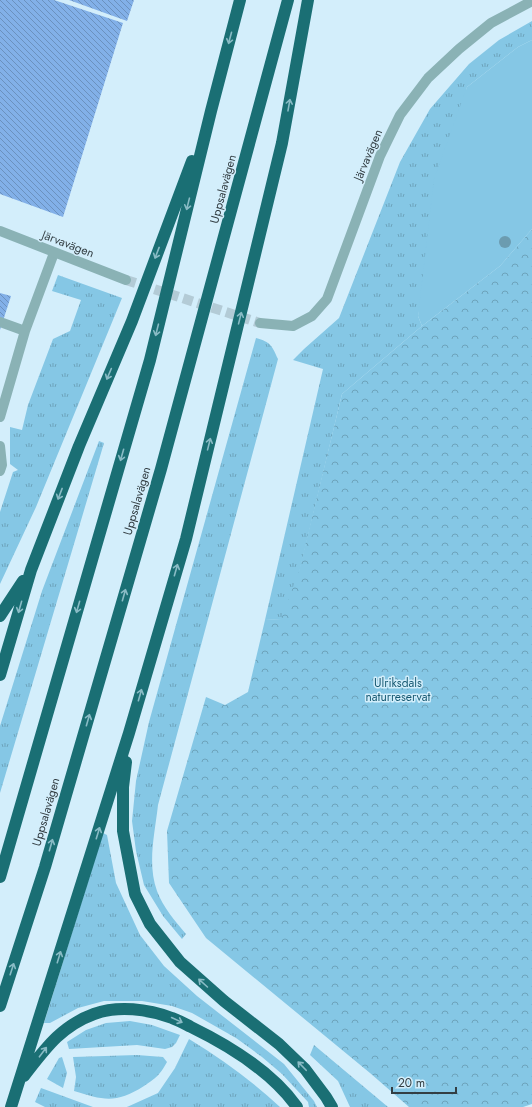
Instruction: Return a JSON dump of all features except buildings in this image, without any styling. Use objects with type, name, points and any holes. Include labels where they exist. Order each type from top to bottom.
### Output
[{"type":"highway","points":[[0,877],[150,360],[210,111],[240,0]]},
{"type":"highway","name":"Uppsalavägen","points":[[0,1006],[45,866],[161,469],[288,0]]},
{"type":"highway","points":[[11,1107],[129,732],[188,531],[282,143],[308,0]]},
{"type":"highway","points":[[0,675],[31,570],[79,446],[132,321],[210,111]]},
{"type":"highway","points":[[0,616],[31,570]]},
{"type":"highway","points":[[129,732],[123,786],[123,831],[135,894],[150,924],[180,962],[224,1002],[279,1044],[305,1068],[329,1104]]},
{"type":"highway","points":[[19,1083],[49,1043],[68,1027],[94,1014],[116,1009],[140,1010],[172,1018],[209,1036],[247,1060],[274,1080],[297,1107]]},
{"type":"street","name":"Järvavägen","points":[[260,323],[293,326],[312,316],[327,299],[380,156],[400,115],[428,78],[458,49],[491,23],[532,1]]},
{"type":"street","name":"Järvavägen","points":[[0,231],[126,280]]},
{"type":"street","points":[[0,418],[25,331],[54,253]]},
{"type":"street","points":[[0,322],[25,331]]},
{"type":"street","points":[[0,446],[2,465],[0,471]]},
{"type":"green space","points":[[532,21],[532,40],[518,47],[467,87],[418,316],[422,326],[342,394],[288,619],[265,620],[323,369],[293,360],[339,318],[400,162],[430,109],[469,64],[499,40]]},
{"type":"green space","points":[[532,40],[532,229],[500,266],[422,326],[418,316],[434,179],[467,87],[518,47]]},
{"type":"green space","name":"Ulriksdals naturreservat","points":[[532,229],[532,1104],[523,1107],[409,1107],[206,938],[169,883],[167,831],[206,697],[225,705],[248,692],[265,620],[281,619],[299,571],[342,394],[422,326],[500,266]]},
{"type":"green space","points":[[58,275],[122,298],[36,507],[0,584],[0,512],[13,472],[18,470],[10,464],[10,427],[22,430],[28,405],[53,339],[70,331],[81,300],[52,291]]},
{"type":"green space","points":[[256,338],[268,343],[278,359],[158,805],[154,837],[152,859],[154,881],[157,891],[166,908],[186,934],[182,939],[163,916],[144,885],[136,851],[132,821],[136,781],[149,722]]},
{"type":"green space","points":[[99,441],[104,443],[0,793],[0,726],[42,591]]},
{"type":"green space","points":[[103,833],[107,835],[116,883],[140,935],[164,966],[197,996],[284,1064],[314,1101],[317,1107],[309,1107],[308,1102],[282,1074],[236,1038],[192,1013],[172,1006],[142,1001],[104,1001],[78,1008],[50,1023],[44,1023]]},
{"type":"green space","points":[[130,1021],[152,1025],[180,1035],[172,1047],[165,1049],[137,1045],[69,1049],[67,1042],[86,1030],[106,1023]]},
{"type":"green space","points":[[189,1039],[213,1054],[259,1088],[280,1107],[127,1107],[158,1093],[175,1068]]},
{"type":"green space","points":[[314,1045],[388,1107],[350,1107],[338,1081],[310,1055]]},
{"type":"green space","points":[[137,1055],[163,1057],[167,1062],[155,1078],[134,1092],[125,1096],[109,1099],[93,1097],[74,1091],[76,1077],[73,1057]]},
{"type":"green space","points":[[62,1057],[67,1073],[63,1088],[47,1079],[59,1058]]},
{"type":"green space","points":[[41,1088],[93,1107],[45,1107],[35,1102]]},
{"type":"tunnel","points":[[126,280],[260,323]]}]
